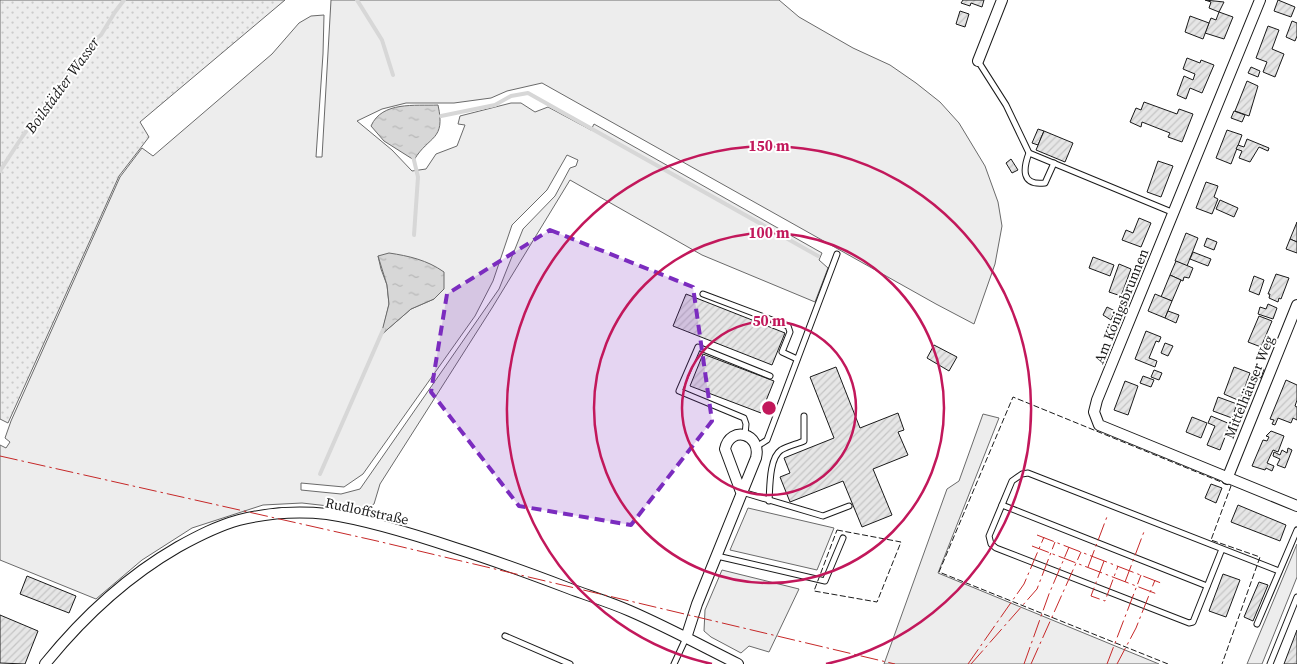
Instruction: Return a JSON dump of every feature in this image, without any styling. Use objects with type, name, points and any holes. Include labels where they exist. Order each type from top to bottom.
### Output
[{"type":"street","points":[[978,61],[1002,0]]},
{"type":"street","name":"Am Königsbrunnen","points":[[1260,0],[1097,400],[1094,412],[1099,425],[1227,479],[1297,506]]},
{"type":"street","name":"Mittelhäuser Weg","points":[[1227,479],[1297,305]]},
{"type":"street","points":[[686,638],[697,604],[756,458],[756,447],[751,438],[745,435],[733,436],[726,444],[725,449],[741,492]]},
{"type":"street","name":"Rudloffstraße","points":[[45,664],[79,624],[100,604],[129,579],[164,556],[201,534],[219,527],[253,518],[285,514],[328,514],[426,538],[501,563],[629,611],[738,664]]},
{"type":"lane","points":[[978,61],[1006,105],[1029,152],[1174,213]]},
{"type":"lane","points":[[1029,152],[1024,168],[1029,180],[1036,184],[1045,183],[1054,163]]},
{"type":"lane","points":[[756,447],[767,440],[837,254]]},
{"type":"lane","points":[[703,294],[788,326],[790,332],[782,352],[797,359]]},
{"type":"lane","points":[[745,435],[746,424],[744,418],[680,392],[698,347],[770,376]]},
{"type":"lane","points":[[769,501],[771,473],[776,454],[804,441],[804,416]]},
{"type":"lane","points":[[1222,549],[1193,622],[1189,623],[996,548],[991,544],[989,536],[1012,481],[1022,474],[1028,473],[1279,571]]},
{"type":"lane","points":[[741,492],[823,516],[849,506]]},
{"type":"lane","points":[[1002,505],[1207,586]]},
{"type":"lane","points":[[1257,624],[1297,530]]},
{"type":"lane","points":[[716,556],[825,581],[843,538]]},
{"type":"lane","points":[[1270,664],[1297,596]]},
{"type":"lane","points":[[505,636],[570,664]]},
{"type":"lane","points":[[674,664],[686,638]]},
{"type":"highlighted area","points":[[550,230],[693,287],[712,421],[631,525],[519,506],[431,392],[447,294]]},
{"type":"shaded area","points":[[0,0],[285,0],[140,122],[149,137],[119,176],[8,423],[0,419]]},
{"type":"shaded area","points":[[331,0],[779,0],[799,17],[853,48],[890,65],[940,102],[959,123],[985,166],[998,202],[1002,226],[995,264],[974,324],[542,83],[507,91],[491,98],[454,103],[406,103],[382,109],[357,121],[392,150],[412,171],[426,169],[436,154],[457,146],[465,125],[458,124],[460,116],[511,103],[521,103],[535,112],[548,107],[591,130],[594,124],[822,253],[819,260],[828,268],[815,302],[702,255],[570,180],[492,308],[380,484],[374,504],[364,510],[302,503],[263,505],[192,528],[142,560],[96,599],[0,560],[0,445],[6,448],[10,442],[5,438],[11,421],[120,177],[142,148],[153,156],[272,54],[299,23],[311,16],[324,15],[316,157],[322,157]],"holes":[[[567,155],[578,160],[576,166],[570,168],[555,196],[523,229],[499,289],[360,489],[341,494],[301,490],[301,483],[344,487],[363,474],[475,316],[493,281],[512,225],[547,190]],[[378,256],[434,299],[411,309],[382,334],[389,304],[387,285]]]},
{"type":"shaded area","points":[[983,414],[999,418],[938,573],[1159,664],[884,664],[947,489],[959,481]]},
{"type":"shaded area","points":[[748,508],[834,528],[817,570],[730,550]]},
{"type":"shaded area","points":[[1297,544],[1297,577],[1262,664],[1247,664]]},
{"type":"shaded area","points":[[722,570],[799,589],[769,652],[749,646],[741,653],[711,637],[704,631],[705,610]]},
{"type":"water","points":[[438,105],[440,125],[438,132],[414,160],[384,141],[371,126],[383,112],[400,106]]},
{"type":"water","points":[[389,253],[418,259],[444,272],[444,289],[434,299],[411,309],[381,335],[389,304],[387,285],[378,256]]},
{"type":"building","points":[[963,0],[984,0],[982,7],[971,3],[970,6],[961,3]]},
{"type":"building","points":[[1205,0],[1224,2],[1219,12],[1209,8],[1211,2]]},
{"type":"building","points":[[1278,0],[1295,7],[1291,17],[1274,11]]},
{"type":"building","points":[[960,11],[969,14],[965,27],[956,24]]},
{"type":"building","points":[[1219,12],[1233,17],[1224,39],[1205,33],[1211,18],[1216,20]]},
{"type":"building","points":[[1190,16],[1209,23],[1203,39],[1185,32]]},
{"type":"building","points":[[1292,21],[1297,23],[1295,41],[1286,37]]},
{"type":"building","points":[[1268,26],[1279,30],[1272,49],[1284,54],[1275,77],[1263,72],[1267,62],[1256,58]]},
{"type":"building","points":[[1187,58],[1200,63],[1201,60],[1214,65],[1202,93],[1190,88],[1186,99],[1177,95],[1184,76],[1193,80],[1195,74],[1183,69]]},
{"type":"building","points":[[1251,67],[1260,71],[1258,77],[1248,73]]},
{"type":"building","points":[[1247,81],[1258,86],[1249,116],[1235,111]]},
{"type":"building","points":[[1144,102],[1177,114],[1179,109],[1193,114],[1182,142],[1168,137],[1170,133],[1142,122],[1141,127],[1130,122],[1136,108],[1141,110]]},
{"type":"building","points":[[1234,111],[1245,115],[1242,122],[1231,118]]},
{"type":"building","points":[[1038,129],[1044,131],[1038,145],[1032,143]]},
{"type":"building","points":[[1227,130],[1242,135],[1231,164],[1216,158]]},
{"type":"building","points":[[1044,131],[1073,143],[1065,162],[1036,150]]},
{"type":"building","points":[[1247,139],[1269,148],[1268,151],[1259,147],[1250,162],[1239,158],[1242,151],[1236,149],[1238,145],[1244,147]]},
{"type":"building","points":[[1011,159],[1018,170],[1012,173],[1006,163]]},
{"type":"building","points":[[1158,161],[1173,166],[1161,197],[1147,192]]},
{"type":"building","points":[[1206,182],[1218,186],[1214,197],[1218,199],[1212,214],[1196,208]]},
{"type":"building","points":[[1220,200],[1238,208],[1234,217],[1216,209]]},
{"type":"building","points":[[1139,218],[1151,223],[1141,247],[1122,240],[1126,230],[1133,233]]},
{"type":"building","points":[[1297,222],[1297,242],[1290,239]]},
{"type":"building","points":[[1186,233],[1198,238],[1187,266],[1175,261]]},
{"type":"building","points":[[1207,238],[1217,242],[1214,250],[1204,246]]},
{"type":"building","points":[[1290,239],[1297,242],[1297,253],[1286,249]]},
{"type":"building","points":[[1193,252],[1211,259],[1208,266],[1190,259]]},
{"type":"building","points":[[1093,257],[1114,265],[1110,276],[1089,268]]},
{"type":"building","points":[[1176,261],[1193,268],[1189,278],[1184,277],[1183,281],[1170,275]]},
{"type":"building","points":[[1119,264],[1131,269],[1121,296],[1109,292]]},
{"type":"building","points":[[1276,274],[1289,278],[1278,302],[1269,298],[1270,294],[1268,294]]},
{"type":"building","points":[[1170,275],[1181,280],[1172,301],[1161,297]]},
{"type":"building","points":[[1254,276],[1264,280],[1259,295],[1249,291]]},
{"type":"building","points":[[686,294],[785,333],[772,365],[673,326]]},
{"type":"building","points":[[1155,294],[1172,301],[1165,318],[1148,311]]},
{"type":"building","points":[[1268,304],[1277,308],[1273,319],[1258,314],[1260,307],[1266,309]]},
{"type":"building","points":[[1107,307],[1115,311],[1111,320],[1103,315]]},
{"type":"building","points":[[1168,311],[1179,315],[1176,323],[1165,318]]},
{"type":"building","points":[[1259,316],[1272,321],[1261,347],[1248,342]]},
{"type":"building","points":[[1146,331],[1161,337],[1159,342],[1156,341],[1149,358],[1157,361],[1155,367],[1135,359]]},
{"type":"building","points":[[1165,343],[1173,346],[1168,356],[1161,353]]},
{"type":"building","points":[[934,345],[957,357],[949,371],[927,358]]},
{"type":"building","points":[[703,354],[774,381],[761,413],[690,386]]},
{"type":"building","points":[[1256,366],[1264,369],[1261,378],[1253,375]]},
{"type":"building","points":[[836,367],[860,428],[898,413],[904,430],[898,432],[908,455],[873,469],[892,515],[862,527],[843,481],[790,502],[780,477],[790,473],[784,458],[834,438],[810,377]]},
{"type":"building","points":[[1234,367],[1250,373],[1240,401],[1224,394]]},
{"type":"building","points":[[1154,370],[1162,373],[1159,380],[1151,377]]},
{"type":"building","points":[[1143,376],[1154,380],[1151,387],[1140,383]]},
{"type":"building","points":[[1286,380],[1297,385],[1295,406],[1297,407],[1297,420],[1293,418],[1291,423],[1278,418],[1275,425],[1272,424],[1274,420],[1270,419]]},
{"type":"building","points":[[1125,381],[1138,386],[1128,415],[1114,410]]},
{"type":"building","points":[[1218,397],[1237,404],[1232,418],[1213,411]]},
{"type":"building","points":[[1211,416],[1230,424],[1220,450],[1207,445],[1215,426],[1208,423]]},
{"type":"building","points":[[1192,417],[1207,423],[1201,438],[1186,432]]},
{"type":"building","points":[[1271,431],[1284,436],[1278,452],[1273,450],[1267,463],[1274,466],[1272,471],[1252,466],[1263,440],[1267,441],[1269,437],[1266,436]]},
{"type":"building","points":[[1288,448],[1292,450],[1285,468],[1277,465],[1280,459],[1273,456],[1274,452],[1280,455],[1282,450],[1287,453]]},
{"type":"building","points":[[1211,484],[1222,488],[1216,503],[1205,498]]},
{"type":"building","points":[[1238,505],[1286,525],[1280,541],[1231,522]]},
{"type":"building","points":[[1223,574],[1240,580],[1226,617],[1209,611]]},
{"type":"building","points":[[27,576],[76,596],[69,613],[20,594]]},
{"type":"building","points":[[1259,582],[1268,585],[1253,621],[1244,617]]},
{"type":"building","points":[[0,615],[38,631],[25,664],[0,663]]},
{"type":"building","points":[[1297,630],[1297,664],[1284,664]]},
{"type":"waterway","name":"Boilstädter Wasser","points":[[0,171],[77,61],[101,35],[124,0]]},
{"type":"waterway","points":[[357,0],[382,40],[393,75]]},
{"type":"waterway","points":[[441,116],[495,105],[511,96],[528,93],[818,256]]},
{"type":"waterway","points":[[413,156],[418,177],[414,235]]},
{"type":"waterway","points":[[320,474],[383,330]]},
{"type":"fence","points":[[1168,664],[939,572],[1013,397],[1231,486],[1211,540],[1260,557],[1222,664]]},
{"type":"fence","points":[[837,530],[901,542],[877,602],[814,591],[837,530]]},
{"type":"power","points":[[0,456],[377,541],[895,664]]},
{"type":"power","points":[[1088,567],[1108,514]]},
{"type":"power","points":[[1125,582],[1145,529]]},
{"type":"power","points":[[1037,535],[1161,583]]},
{"type":"power","points":[[968,664],[1024,584],[1044,537]]},
{"type":"power","points":[[971,664],[1037,589],[1055,542]]},
{"type":"power","points":[[1032,546],[1157,594]]},
{"type":"power","points":[[1024,664],[1049,594],[1069,547]]},
{"type":"power","points":[[1031,664],[1081,552]]},
{"type":"power","points":[[1104,561],[1091,596],[1105,601],[1118,566]]},
{"type":"power","points":[[1107,664],[1141,575]]},
{"type":"power","points":[[1117,664],[1136,628],[1155,580]]}]
